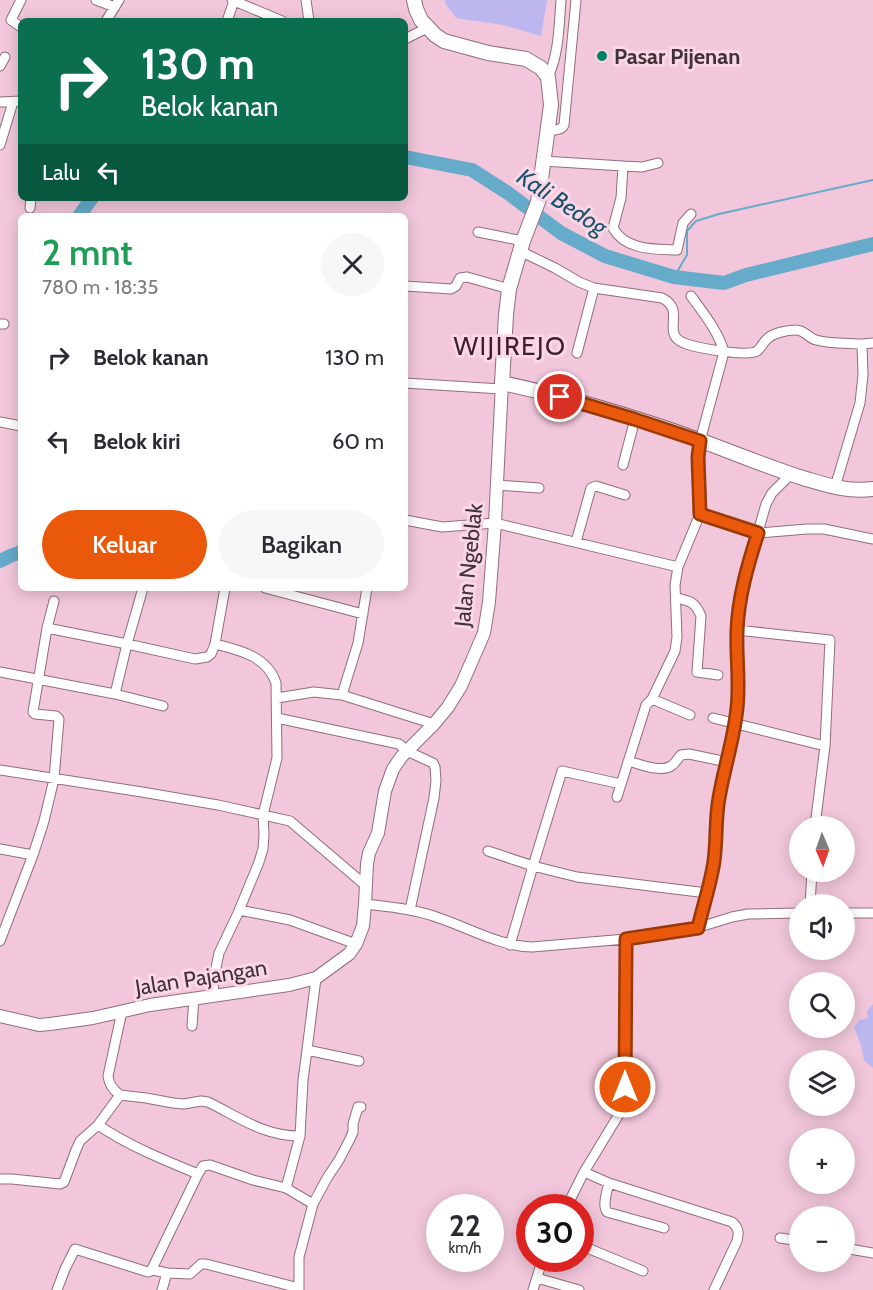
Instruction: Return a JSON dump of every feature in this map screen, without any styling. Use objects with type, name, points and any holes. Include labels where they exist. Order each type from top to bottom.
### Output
[{"type":"main road","points":[[414,0],[421,20],[435,35],[452,44],[526,59],[541,68],[548,77]]},
{"type":"main road","name":"Jalan Ngeblak","points":[[365,904],[369,853],[378,833],[385,790],[397,762],[448,707],[461,686],[484,633],[489,602],[495,523],[506,315],[509,290],[538,202],[550,105],[548,77]]},
{"type":"main road","points":[[501,386],[567,399],[634,419],[835,487],[854,490],[873,489]]},
{"type":"main road","points":[[356,944],[363,926],[365,904]]},
{"type":"main road","name":"Jalan Pajangan","points":[[0,1016],[39,1025],[50,1024],[93,1018],[150,1005],[290,985],[316,978],[349,954],[356,944]]},
{"type":"street","points":[[18,25],[11,20],[21,0]]},
{"type":"street","points":[[96,0],[117,3],[108,18]]},
{"type":"street","points":[[306,0],[309,18]]},
{"type":"street","points":[[548,77],[554,57],[561,0]]},
{"type":"street","points":[[547,131],[559,130],[564,125],[576,0]]},
{"type":"street","points":[[228,18],[233,1],[275,18]]},
{"type":"street","points":[[408,38],[429,27]]},
{"type":"street","points":[[0,66],[5,57]]},
{"type":"street","points":[[0,102],[17,101],[0,145]]},
{"type":"street","points":[[543,161],[642,167],[658,163]]},
{"type":"street","points":[[623,166],[621,198],[612,228],[623,240],[639,247],[677,250],[683,223],[691,214]]},
{"type":"street","points":[[478,232],[523,243],[594,288],[662,298],[668,301],[674,312],[674,333],[683,343],[724,352],[756,352],[768,337],[796,330],[802,330],[816,340],[873,343]]},
{"type":"street","points":[[408,286],[451,289],[456,286],[460,278],[467,278],[509,290]]},
{"type":"street","points":[[577,353],[594,288]]},
{"type":"street","points":[[617,796],[646,705],[652,699],[675,651],[677,637],[675,585],[678,567],[700,514],[698,457],[700,441],[724,352],[716,332],[691,296]]},
{"type":"street","points":[[835,487],[868,376],[862,344]]},
{"type":"street","points":[[408,383],[501,386]]},
{"type":"street","points":[[623,465],[634,419]]},
{"type":"street","points":[[0,422],[18,425]]},
{"type":"street","points":[[698,928],[714,862],[717,810],[735,723],[738,678],[737,630],[740,603],[766,504],[772,493],[791,474]]},
{"type":"street","points":[[497,485],[539,488]]},
{"type":"street","points":[[576,542],[591,489],[596,486],[625,495]]},
{"type":"street","points":[[700,514],[758,533],[824,529],[873,538]]},
{"type":"street","points":[[408,521],[442,527],[495,523],[678,567]]},
{"type":"street","points":[[115,694],[142,591]]},
{"type":"street","points":[[47,628],[195,659],[207,657],[215,645],[224,591]]},
{"type":"street","points":[[276,591],[363,614]]},
{"type":"street","points":[[342,695],[358,643],[367,591]]},
{"type":"street","points":[[676,598],[690,601],[698,608],[701,616],[697,672],[738,678]]},
{"type":"street","points":[[0,940],[33,855],[54,778],[59,718],[34,713],[47,628],[54,601]]},
{"type":"street","points":[[737,630],[830,640],[825,746],[816,816]]},
{"type":"street","points":[[214,995],[213,982],[219,953],[261,856],[264,836],[263,815],[277,758],[277,698],[274,676],[253,655],[215,645]]},
{"type":"street","points":[[0,672],[115,694],[163,706]]},
{"type":"street","points":[[277,698],[314,692],[342,695],[434,724]]},
{"type":"street","points":[[652,699],[690,715]]},
{"type":"street","points":[[277,718],[399,744],[407,751],[433,763],[436,781],[434,798],[410,910]]},
{"type":"street","points":[[713,718],[825,746]]},
{"type":"street","points":[[628,761],[659,769],[668,768],[675,764],[681,755],[689,754],[727,762]]},
{"type":"street","points":[[0,770],[142,792],[290,821],[365,885]]},
{"type":"street","points":[[510,945],[562,771],[621,784]]},
{"type":"street","points":[[0,849],[33,855]]},
{"type":"street","points":[[488,851],[577,877],[707,893]]},
{"type":"street","points":[[365,904],[410,910],[436,917],[510,945],[532,947],[626,939],[698,928],[748,914],[789,913]]},
{"type":"street","points":[[239,910],[290,920],[356,944]]},
{"type":"street","points":[[855,913],[873,913]]},
{"type":"street","points":[[573,1194],[621,1111],[624,1101],[626,939]]},
{"type":"street","points":[[286,1188],[300,1136],[303,1080],[316,978]]},
{"type":"street","points":[[192,1026],[194,998]]},
{"type":"street","points":[[122,1011],[108,1076],[109,1082],[120,1095],[173,1104],[208,1102],[250,1125],[280,1135],[300,1136]]},
{"type":"street","points":[[307,1050],[359,1061]]},
{"type":"street","points":[[0,1179],[62,1184],[80,1141],[98,1125],[120,1095]]},
{"type":"street","points":[[57,1290],[75,1250],[148,1272],[153,1270],[190,1274],[201,1264],[206,1264],[299,1289],[298,1257],[313,1204],[350,1139],[356,1112],[358,1107],[361,1107]]},
{"type":"street","points":[[98,1125],[114,1136],[198,1174]]},
{"type":"street","points":[[153,1270],[203,1166],[210,1165],[253,1180],[286,1188],[313,1204]]},
{"type":"street","points":[[584,1172],[609,1184],[732,1222],[737,1226],[739,1233],[737,1241],[714,1290]]},
{"type":"street","points":[[609,1184],[606,1211],[664,1228]]},
{"type":"street","points":[[780,1238],[789,1239]]},
{"type":"street","points":[[855,1250],[873,1253]]},
{"type":"street","points":[[594,1251],[642,1271]]},
{"type":"street","points":[[532,1290],[539,1272]]},
{"type":"street","points":[[162,1290],[167,1273]]},
{"type":"street","points":[[537,1278],[579,1290]]},
{"type":"shaded area","points":[[445,0],[547,0],[541,36],[503,25],[456,18]]},
{"type":"shaded area","points":[[873,1004],[873,1068],[864,1060],[855,1030],[860,1020],[868,1018],[867,1011]]},
{"type":"waterway","name":"Kali Bedog","points":[[408,158],[472,170],[508,193],[561,233],[605,256],[674,277],[724,283],[746,275],[873,244]]},
{"type":"waterway","points":[[674,277],[687,255],[687,231],[696,221],[873,180]]},
{"type":"waterway","name":"Kali Bedog","points":[[81,213],[90,201]]},
{"type":"waterway","name":"Kali Bedog","points":[[0,561],[18,553]]},
{"type":"place","name":"Pasar Pijenan","points":[[602,56]]},
{"type":"district","name":"WIJIREJO","points":[[510,346]]},
{"type":"route","points":[[560,397],[700,441],[698,457],[700,514],[758,533],[740,603],[737,630],[737,707],[720,795],[714,862],[707,893],[698,928],[626,939],[625,1087]]}]
